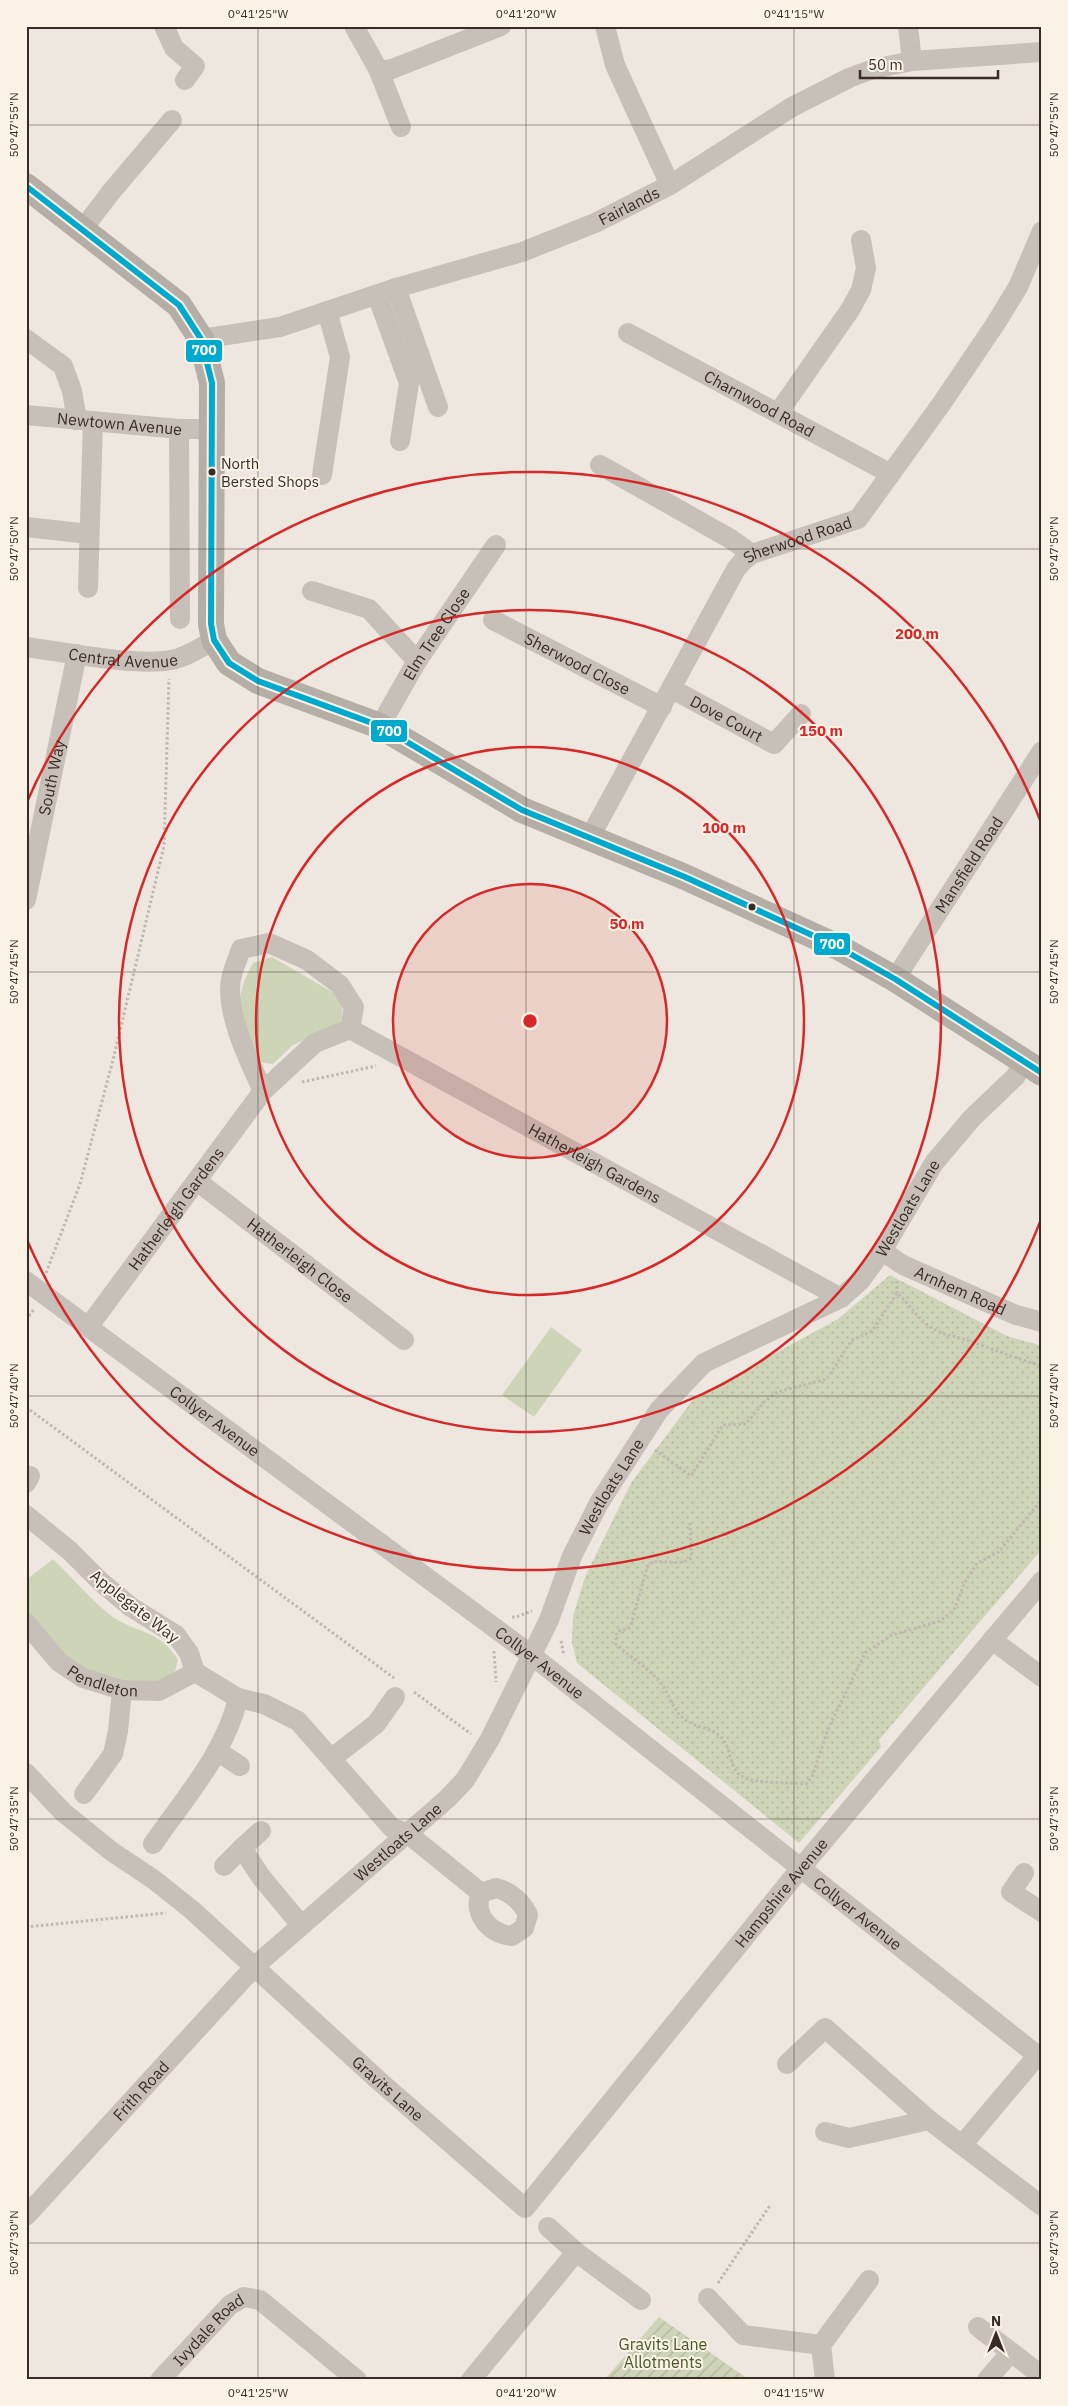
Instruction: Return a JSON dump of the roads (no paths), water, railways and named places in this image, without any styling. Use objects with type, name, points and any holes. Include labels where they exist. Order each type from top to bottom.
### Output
[{"type":"main road","points":[[26,186],[179,305],[201,338],[212,383],[214,429],[211,624],[214,640],[229,663],[258,681],[380,726],[522,810],[590,837],[778,918],[838,947],[895,979],[1033,1068]]},
{"type":"street","points":[[164,26],[174,48],[195,66],[185,80]]},
{"type":"street","points":[[354,26],[379,71],[401,127]]},
{"type":"street","points":[[379,71],[392,69],[501,26]]},
{"type":"street","points":[[605,26],[615,65],[670,185]]},
{"type":"street","points":[[908,26],[912,61]]},
{"type":"street","name":"Fairlands","points":[[201,338],[280,327],[396,288],[522,252],[595,223],[670,185],[792,107],[849,78],[873,69],[912,61],[1042,52]]},
{"type":"street","points":[[82,230],[111,192],[172,120]]},
{"type":"street","name":"Sherwood Road","points":[[590,837],[662,708],[736,569],[752,554],[858,519],[996,323],[1018,287],[1042,231]]},
{"type":"street","points":[[778,413],[850,310],[861,290],[866,268],[861,240]]},
{"type":"street","points":[[396,288],[438,407]]},
{"type":"street","points":[[377,295],[409,383],[400,441]]},
{"type":"street","points":[[322,475],[340,357],[327,311]]},
{"type":"street","name":"Charnwood Road","points":[[628,333],[891,474]]},
{"type":"street","points":[[26,339],[63,366],[85,420],[89,534],[88,588]]},
{"type":"street","name":"Newtown Avenue","points":[[26,415],[179,429],[214,429]]},
{"type":"street","points":[[179,429],[180,619]]},
{"type":"street","points":[[600,465],[729,538],[752,554]]},
{"type":"street","points":[[26,527],[89,534]]},
{"type":"street","name":"Elm Tree Close","points":[[380,726],[417,662],[496,545]]},
{"type":"street","points":[[180,585],[211,588]]},
{"type":"street","points":[[312,591],[370,609],[417,662]]},
{"type":"street","name":"Sherwood Close","points":[[493,620],[662,708]]},
{"type":"street","name":"Central Avenue","points":[[26,648],[148,661],[168,660],[189,654],[214,640]]},
{"type":"street","name":"South Way","points":[[26,900],[77,654]]},
{"type":"street","name":"Dove Court","points":[[672,689],[774,744],[801,714]]},
{"type":"street","name":"Mansfield Road","points":[[895,979],[1042,751]]},
{"type":"street","points":[[263,1090],[247,1057],[234,1017],[231,980],[241,949],[269,943],[307,960],[340,985],[354,1007],[350,1029]]},
{"type":"street","name":"Hatherleigh Gardens","points":[[89,1326],[263,1090],[315,1043],[350,1029],[841,1298]]},
{"type":"street","name":"Westloats Lane","points":[[255,1966],[301,1924],[447,1799],[465,1780],[490,1738],[530,1654],[549,1620],[572,1556],[599,1503],[659,1410],[704,1363],[751,1338],[841,1298],[861,1280],[882,1251],[919,1185],[939,1157],[972,1118],[1015,1077],[1033,1068]]},
{"type":"street","name":"Hatherleigh Close","points":[[197,1181],[404,1340]]},
{"type":"street","name":"Arnhem Road","points":[[882,1251],[903,1265],[1016,1315],[1042,1322]]},
{"type":"street","name":"Collyer Avenue","points":[[32,1285],[530,1654],[1040,2058]]},
{"type":"street","name":"Applegate Way","points":[[26,1515],[70,1551],[101,1582],[131,1607],[176,1634],[189,1653],[195,1672]]},
{"type":"street","name":"Hampshire Avenue","points":[[525,2208],[800,1869],[1042,1581]]},
{"type":"street","name":"Pendleton","points":[[26,1624],[59,1662],[83,1678],[122,1690],[159,1691],[195,1672]]},
{"type":"street","points":[[992,1640],[1042,1677]]},
{"type":"street","points":[[195,1672],[238,1698],[264,1704],[298,1720],[392,1828],[407,1833],[481,1893]]},
{"type":"street","points":[[332,1758],[376,1724],[401,1689]]},
{"type":"street","points":[[84,1794],[113,1754],[118,1731],[122,1690]]},
{"type":"street","points":[[153,1844],[217,1751],[236,1710],[238,1698]]},
{"type":"street","points":[[217,1751],[240,1766]]},
{"type":"street","name":"Gravits Lane","points":[[26,1773],[63,1812],[110,1851],[153,1879],[192,1910],[378,2080],[525,2208]]},
{"type":"street","points":[[224,1866],[262,1831]]},
{"type":"street","points":[[242,1848],[262,1877],[301,1924]]},
{"type":"street","points":[[1024,1873],[1011,1892],[1042,1912]]},
{"type":"street","name":"Frith Road","points":[[26,2216],[255,1966]]},
{"type":"street","points":[[787,2064],[825,2028],[929,2120],[1042,2206]]},
{"type":"street","points":[[962,2145],[1040,2058]]},
{"type":"street","points":[[825,2132],[849,2138],[929,2120]]},
{"type":"street","points":[[548,2227],[576,2252],[641,2300]]},
{"type":"street","points":[[471,2380],[576,2252]]},
{"type":"street","points":[[826,2380],[821,2345],[869,2280]]},
{"type":"street","name":"Ivydale Road","points":[[160,2380],[230,2305],[244,2297],[260,2300],[357,2380]]},
{"type":"street","points":[[708,2298],[743,2335],[821,2345]]},
{"type":"street","points":[[978,2327],[1042,2376]]},
{"type":"street","points":[[987,2380],[1011,2352]]},
{"type":"place","name":"North Bersted Shops","points":[[212,472]]},
{"type":"park label","name":"Gravits Lane Allotments","points":[[663,2353]]}]
